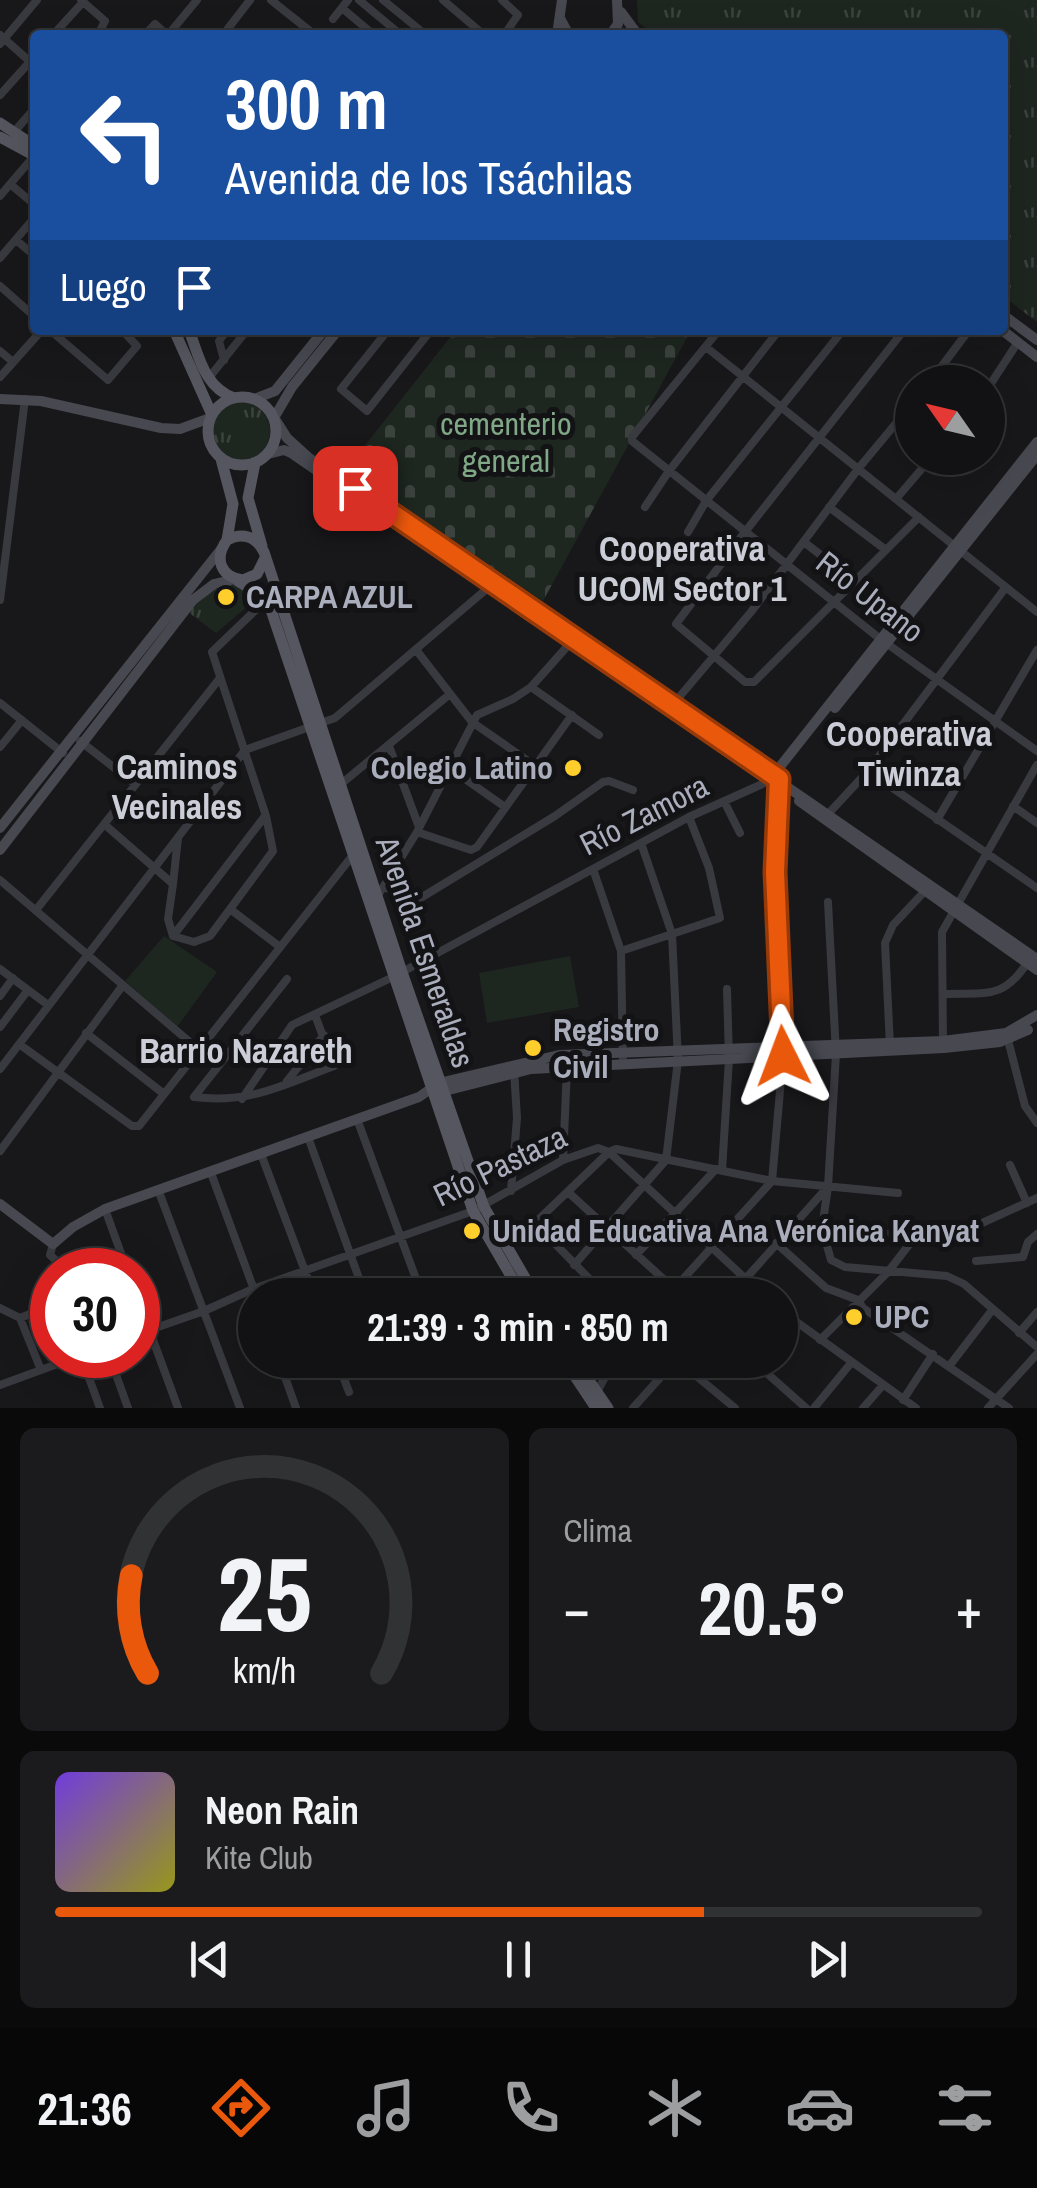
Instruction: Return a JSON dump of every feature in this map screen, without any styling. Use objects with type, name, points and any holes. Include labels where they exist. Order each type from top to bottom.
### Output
[{"type":"main road","points":[[614,30],[618,24],[619,3]]},
{"type":"main road","points":[[619,3],[635,30]]},
{"type":"main road","points":[[560,6],[567,30]]},
{"type":"main road","points":[[0,124],[30,143]]},
{"type":"main road","points":[[0,137],[30,154]]},
{"type":"main road","points":[[1008,318],[1037,340]]},
{"type":"main road","points":[[1008,334],[1037,357]]},
{"type":"main road","points":[[176,335],[211,417],[210,444],[221,458],[232,464],[255,463],[268,454],[284,450],[291,453],[490,585]]},
{"type":"main road","points":[[192,335],[208,379],[220,392],[234,398],[254,399],[275,391],[320,335]]},
{"type":"main road","points":[[268,454],[276,438],[275,419],[292,386],[334,335]]},
{"type":"main road","points":[[0,399],[25,399],[180,429],[211,417],[218,407],[234,398]]},
{"type":"main road","points":[[254,399],[270,410],[287,438],[308,457],[774,780],[924,892],[956,908]]},
{"type":"main road","name":"Río Zamora","points":[[957,548],[1037,442]]},
{"type":"main road","name":"Río Zamora","points":[[774,780],[957,548],[1037,455]]},
{"type":"main road","points":[[221,458],[233,504],[220,555],[223,570],[266,600]]},
{"type":"main road","name":"Avenida Esmeraldas","points":[[255,463],[248,498],[317,727],[478,1209],[513,1278]]},
{"type":"main road","points":[[1,825],[65,754],[193,600],[214,584],[250,578],[262,568],[264,556],[255,539],[248,536],[225,544],[77,739]]},
{"type":"main road","name":"Avenida Esmeraldas","points":[[266,600],[340,784],[357,852],[380,892],[397,975]]},
{"type":"main road","points":[[0,850],[65,754]]},
{"type":"main road","points":[[774,780],[829,814],[1033,962]]},
{"type":"main road","points":[[943,1044],[1006,1033],[1037,1015]]},
{"type":"main road","points":[[0,1204],[53,1244],[105,1209],[438,1089],[514,1068],[549,1062],[1008,1040],[1037,1024]]},
{"type":"main road","points":[[549,1062],[567,1068],[624,1058]]},
{"type":"main road","name":"Avenida Esmeraldas","points":[[478,1209],[525,1278]]},
{"type":"main road","points":[[576,1378],[596,1408]]},
{"type":"main road","points":[[587,1378],[608,1408]]},
{"type":"street","points":[[30,59],[2,40],[37,0]]},
{"type":"street","points":[[172,30],[197,0]]},
{"type":"street","points":[[229,30],[250,0]]},
{"type":"street","points":[[271,0],[309,30]]},
{"type":"street","points":[[359,0],[395,30]]},
{"type":"street","points":[[383,0],[420,30]]},
{"type":"street","points":[[442,0],[478,30]]},
{"type":"street","points":[[502,0],[518,15],[508,30]]},
{"type":"street","points":[[58,30],[82,1],[106,23],[101,30]]},
{"type":"street","points":[[334,19],[345,4],[372,30]]},
{"type":"street","points":[[382,30],[388,24]]},
{"type":"street","points":[[0,95],[30,64]]},
{"type":"street","points":[[14,132],[30,114]]},
{"type":"street","points":[[0,196],[30,161]]},
{"type":"street","points":[[10,184],[30,201]]},
{"type":"street","points":[[0,258],[30,223]]},
{"type":"street","points":[[16,240],[30,252]]},
{"type":"street","points":[[0,286],[30,313]]},
{"type":"street","points":[[0,377],[37,335]]},
{"type":"street","points":[[56,335],[108,380],[137,346],[127,335]]},
{"type":"street","points":[[216,335],[224,360]]},
{"type":"street","points":[[219,341],[223,335]]},
{"type":"street","points":[[208,379],[243,335]]},
{"type":"street","points":[[384,335],[341,389],[367,411],[427,335]]},
{"type":"street","points":[[715,335],[706,347],[1037,612]]},
{"type":"street","points":[[645,507],[775,335]]},
{"type":"street","points":[[688,532],[706,501],[839,335]]},
{"type":"street","points":[[900,335],[744,532],[678,620],[679,629],[749,684],[918,517]]},
{"type":"street","points":[[943,365],[965,335]]},
{"type":"street","points":[[1003,365],[1018,342]]},
{"type":"street","name":"Río Upano","points":[[706,347],[631,440],[882,641],[1037,751]]},
{"type":"street","points":[[0,352],[13,362]]},
{"type":"street","points":[[0,600],[25,399]]},
{"type":"street","points":[[670,708],[895,424]]},
{"type":"street","points":[[896,500],[917,475]]},
{"type":"street","points":[[829,506],[886,550]]},
{"type":"street","points":[[804,542],[854,581]]},
{"type":"street","points":[[0,1070],[245,750],[317,727],[417,651],[490,585]]},
{"type":"street","points":[[829,814],[868,770],[1006,588]]},
{"type":"street","points":[[171,932],[186,942],[203,940],[273,851],[266,816],[212,649],[266,600]]},
{"type":"street","points":[[380,892],[418,829],[477,715],[513,700],[531,687],[571,642]]},
{"type":"street","points":[[937,820],[1037,650]]},
{"type":"street","points":[[417,651],[472,722],[538,767]]},
{"type":"street","points":[[36,910],[220,678]]},
{"type":"street","points":[[531,687],[599,735]]},
{"type":"street","points":[[340,784],[450,694]]},
{"type":"street","points":[[0,703],[65,754]]},
{"type":"street","points":[[418,829],[474,850],[538,767],[572,715]]},
{"type":"street","points":[[0,746],[22,720]]},
{"type":"street","points":[[77,739],[135,784]]},
{"type":"street","points":[[389,746],[418,829]]},
{"type":"street","points":[[943,1044],[941,940],[1037,765]]},
{"type":"street","points":[[448,768],[505,807]]},
{"type":"street","points":[[868,770],[1037,888]]},
{"type":"street","points":[[689,1278],[772,1180],[783,1052],[774,780]]},
{"type":"street","name":"Río Zamora","points":[[242,1099],[292,1025],[397,975],[689,817],[774,780]]},
{"type":"street","points":[[380,892],[404,890],[414,902],[556,816],[603,782],[633,790]]},
{"type":"street","points":[[724,801],[740,833]]},
{"type":"street","points":[[1013,806],[1037,823]]},
{"type":"street","points":[[171,932],[266,816]]},
{"type":"street","points":[[621,951],[715,921],[721,914],[709,868],[689,817]]},
{"type":"street","points":[[104,824],[173,884]]},
{"type":"street","points":[[171,932],[179,834]]},
{"type":"street","points":[[574,1265],[666,1160],[678,1056],[672,934],[640,843]]},
{"type":"street","points":[[19,1044],[132,1126],[139,1126],[357,852]]},
{"type":"street","points":[[594,868],[621,951],[624,1058]]},
{"type":"street","points":[[0,880],[199,1050]]},
{"type":"street","points":[[890,1046],[885,943],[893,925],[924,892]]},
{"type":"street","points":[[828,902],[836,1049],[822,1228],[826,1250],[835,1264],[947,1276],[964,1284],[1019,1333],[1037,1351],[988,1408]]},
{"type":"street","points":[[230,909],[280,947]]},
{"type":"street","points":[[943,994],[1006,989],[1033,962]]},
{"type":"street","points":[[0,968],[48,1005]]},
{"type":"street","points":[[0,996],[13,978]]},
{"type":"street","points":[[286,979],[194,1095],[196,1098],[242,1099],[264,1094],[334,1066],[315,1015]]},
{"type":"street","points":[[0,1151],[124,985]]},
{"type":"street","points":[[636,1255],[719,1169],[729,1054],[727,989]]},
{"type":"street","points":[[0,1027],[28,990]]},
{"type":"street","points":[[234,1006],[254,1020]]},
{"type":"street","points":[[86,1033],[164,1094]]},
{"type":"street","points":[[284,1084],[324,1035]]},
{"type":"street","points":[[1008,1040],[1025,1106],[1037,1123]]},
{"type":"street","points":[[511,1191],[516,1118],[514,1068]]},
{"type":"street","points":[[562,1160],[567,1068]]},
{"type":"street","points":[[357,1119],[415,1278]]},
{"type":"street","points":[[308,1137],[358,1278]]},
{"type":"street","name":"Río Pastaza","points":[[290,1278],[478,1209],[562,1160],[598,1148],[772,1180],[898,1193]]},
{"type":"street","points":[[505,1244],[535,1223],[609,1152],[744,1278]]},
{"type":"street","points":[[261,1154],[307,1278]]},
{"type":"street","points":[[1010,1165],[1028,1203]]},
{"type":"street","points":[[211,1173],[250,1278]]},
{"type":"street","points":[[748,1278],[828,1187]]},
{"type":"street","points":[[159,1192],[240,1408]]},
{"type":"street","points":[[568,1193],[662,1278]]},
{"type":"street","points":[[822,1228],[948,1239],[1037,1198]]},
{"type":"street","points":[[105,1209],[119,1248]]},
{"type":"street","points":[[535,1223],[587,1278]]},
{"type":"street","points":[[976,1261],[1023,1257],[1028,1242],[1037,1234]]},
{"type":"street","points":[[820,1340],[888,1272],[915,1238]]},
{"type":"street","points":[[776,1243],[826,1288],[858,1300],[863,1308],[1009,1408]]},
{"type":"street","points":[[52,1248],[53,1244]]},
{"type":"street","name":"Río Pastaza","points":[[160,1326],[238,1298]]},
{"type":"street","points":[[0,1308],[20,1318],[30,1344]]},
{"type":"street","points":[[950,1365],[993,1309]]},
{"type":"street","points":[[1019,1333],[1037,1312]]},
{"type":"street","points":[[20,1318],[30,1314]]},
{"type":"street","points":[[798,1324],[916,1408]]},
{"type":"street","points":[[903,1400],[933,1354]]},
{"type":"street","points":[[160,1360],[178,1408]]},
{"type":"street","points":[[814,1408],[851,1363]]},
{"type":"street","points":[[2,1382],[30,1373]]},
{"type":"street","points":[[89,1378],[100,1408]]},
{"type":"street","points":[[117,1378],[128,1408]]},
{"type":"street","points":[[285,1378],[296,1408]]},
{"type":"street","points":[[344,1378],[349,1392]]},
{"type":"street","points":[[597,1392],[604,1378]]},
{"type":"street","points":[[633,1408],[660,1378]]},
{"type":"street","points":[[699,1378],[735,1408]]},
{"type":"street","points":[[772,1378],[806,1408]]},
{"type":"street","points":[[863,1408],[882,1385]]},
{"type":"street","points":[[796,1400],[824,1396]]},
{"type":"green space","points":[[637,0],[1037,0],[1037,322],[1008,300],[1008,30],[648,30],[638,22]]},
{"type":"green space","name":"cementerio general","points":[[452,335],[688,335],[543,601],[360,478],[369,461],[359,453]]},
{"type":"green space","points":[[241,402],[261,411],[270,431],[261,451],[241,460],[221,451],[212,431],[221,411]]},
{"type":"green space","points":[[233,584],[256,599],[216,633],[188,612],[204,593]]},
{"type":"green space","points":[[164,936],[217,972],[177,1027],[125,981]]},
{"type":"green space","points":[[570,956],[579,1007],[487,1023],[479,973]]},
{"type":"place","name":"CARPA AZUL","points":[[226,597]]},
{"type":"place","name":"Colegio Latino","points":[[573,768]]},
{"type":"place","name":"Registro Civil","points":[[533,1048]]},
{"type":"place","name":"Unidad Educativa Ana Verónica Kanyat","points":[[472,1231]]},
{"type":"place","name":"UPC","points":[[854,1317]]},
{"type":"district","name":"Cooperativa UCOM Sector 1","points":[[682,569]]},
{"type":"district","name":"Cooperativa Tiwinza","points":[[909,754]]},
{"type":"district","name":"Caminos Vecinales","points":[[177,787]]},
{"type":"district","name":"Barrio Nazareth","points":[[246,1051]]},
{"type":"route","points":[[355,488],[779,779],[775,872],[783,1056]]}]
